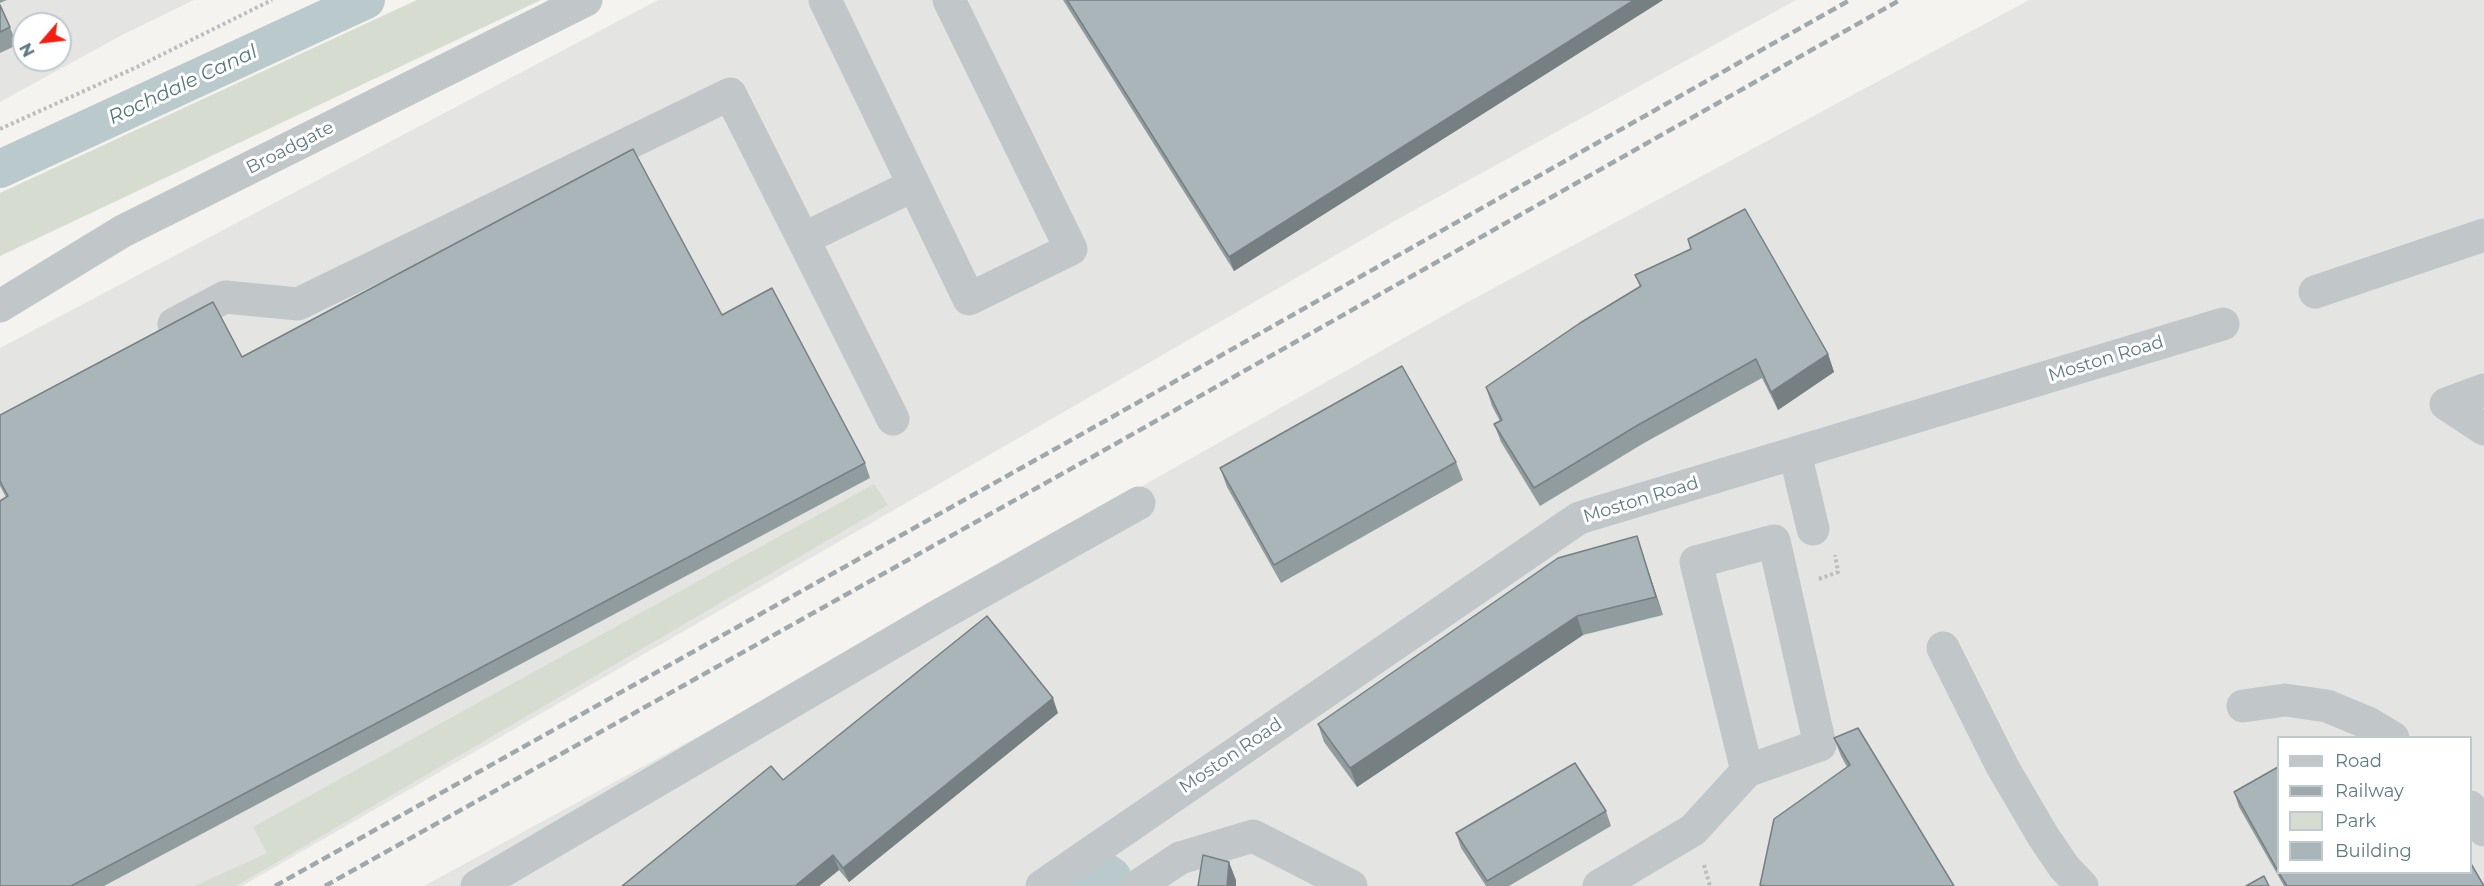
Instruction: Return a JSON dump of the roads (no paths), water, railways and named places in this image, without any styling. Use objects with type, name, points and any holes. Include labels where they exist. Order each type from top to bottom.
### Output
[{"type":"street","name":"Broadgate","points":[[0,306],[123,231],[586,0]]},
{"type":"street","points":[[825,0],[969,299],[1071,249],[949,0]]},
{"type":"street","points":[[143,340],[225,297],[298,304],[730,94],[893,419]]},
{"type":"street","points":[[803,239],[914,185]]},
{"type":"street","points":[[2315,292],[2484,235]]},
{"type":"street","name":"Moston Road","points":[[1042,886],[1579,518],[2223,324]]},
{"type":"street","points":[[2484,390],[2446,404],[2484,429]]},
{"type":"street","points":[[1795,453],[1813,529]]},
{"type":"street","points":[[482,883],[938,616],[1139,503]]},
{"type":"street","points":[[1599,886],[1693,830],[1748,771],[1820,745],[1774,541],[1696,562],[1748,771]]},
{"type":"street","points":[[1944,648],[2002,766],[2043,836],[2064,867],[2082,886]]},
{"type":"street","points":[[2242,706],[2284,700],[2327,706],[2368,723],[2390,736]]},
{"type":"street","points":[[2472,810],[2484,830]]},
{"type":"street","points":[[1138,886],[1180,858],[1252,836],[1350,886]]},
{"type":"waterway","name":"Rochdale Canal","points":[[0,169],[366,0]]},
{"type":"railway","points":[[275,886],[1850,0]]},
{"type":"railway","points":[[325,886],[1101,452],[1900,0]]}]
